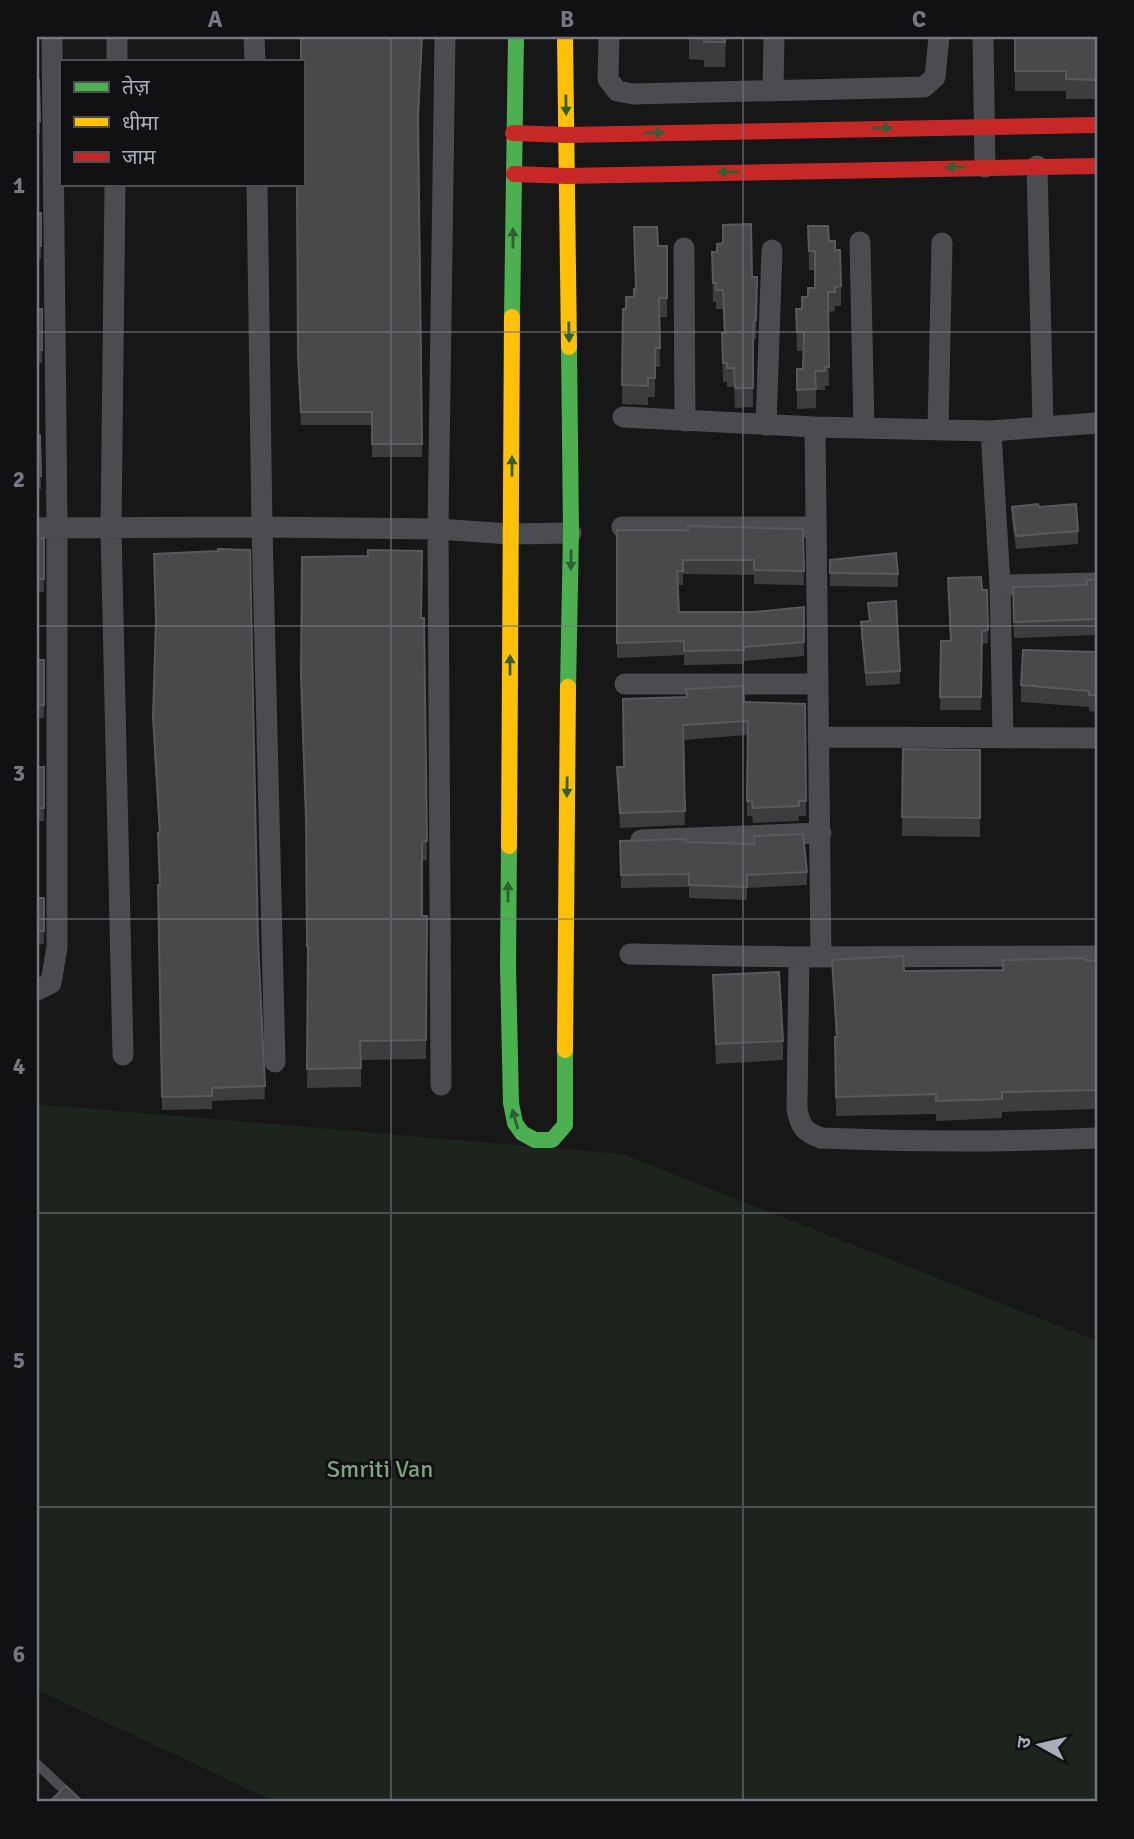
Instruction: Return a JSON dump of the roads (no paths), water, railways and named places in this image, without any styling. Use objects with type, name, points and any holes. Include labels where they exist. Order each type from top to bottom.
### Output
[{"type":"street","points":[[37,989],[51,983],[55,967],[47,758],[45,304],[45,82],[52,37]]},
{"type":"street","points":[[117,37],[117,60]]},
{"type":"street","points":[[254,37],[255,60]]},
{"type":"street","points":[[441,1085],[438,529],[445,37]]},
{"type":"street","points":[[516,37],[513,134],[508,966],[512,1103],[514,1123],[521,1133],[535,1140],[549,1141],[559,1134],[565,1125],[564,953],[571,533],[565,37]]},
{"type":"street","points":[[608,37],[608,79],[617,90],[633,94],[924,87],[935,76],[939,37]]},
{"type":"street","points":[[774,37],[774,90]]},
{"type":"street","points":[[982,37],[985,167]]},
{"type":"street","points":[[513,134],[1097,125]]},
{"type":"street","points":[[1037,166],[1043,425]]},
{"type":"street","points":[[514,174],[567,176],[1097,166]]},
{"type":"street","points":[[115,186],[111,529],[124,1055]]},
{"type":"street","points":[[257,186],[275,1062]]},
{"type":"street","points":[[860,242],[864,428]]},
{"type":"street","points":[[938,430],[942,243]]},
{"type":"street","points":[[684,248],[685,421]]},
{"type":"street","points":[[766,425],[772,250]]},
{"type":"street","points":[[623,418],[815,427],[991,431],[1097,423]]},
{"type":"street","points":[[815,427],[821,956]]},
{"type":"street","points":[[991,431],[1000,585],[1003,738]]},
{"type":"street","points":[[47,528],[262,527],[438,529],[511,534],[571,533]]},
{"type":"street","points":[[622,527],[816,527]]},
{"type":"street","points":[[1000,585],[1097,583]]},
{"type":"street","points":[[625,684],[818,684]]},
{"type":"street","points":[[818,737],[1097,738]]},
{"type":"street","points":[[621,841],[821,833]]},
{"type":"street","points":[[630,954],[799,957],[1097,956]]},
{"type":"street","points":[[799,957],[797,1109],[800,1124],[807,1134],[821,1138],[906,1142],[1009,1142],[1097,1138]]},
{"type":"lane","points":[[38,1770],[77,1802]]},
{"type":"park label","name":"Smriti Van","points":[[380,1469]]}]
